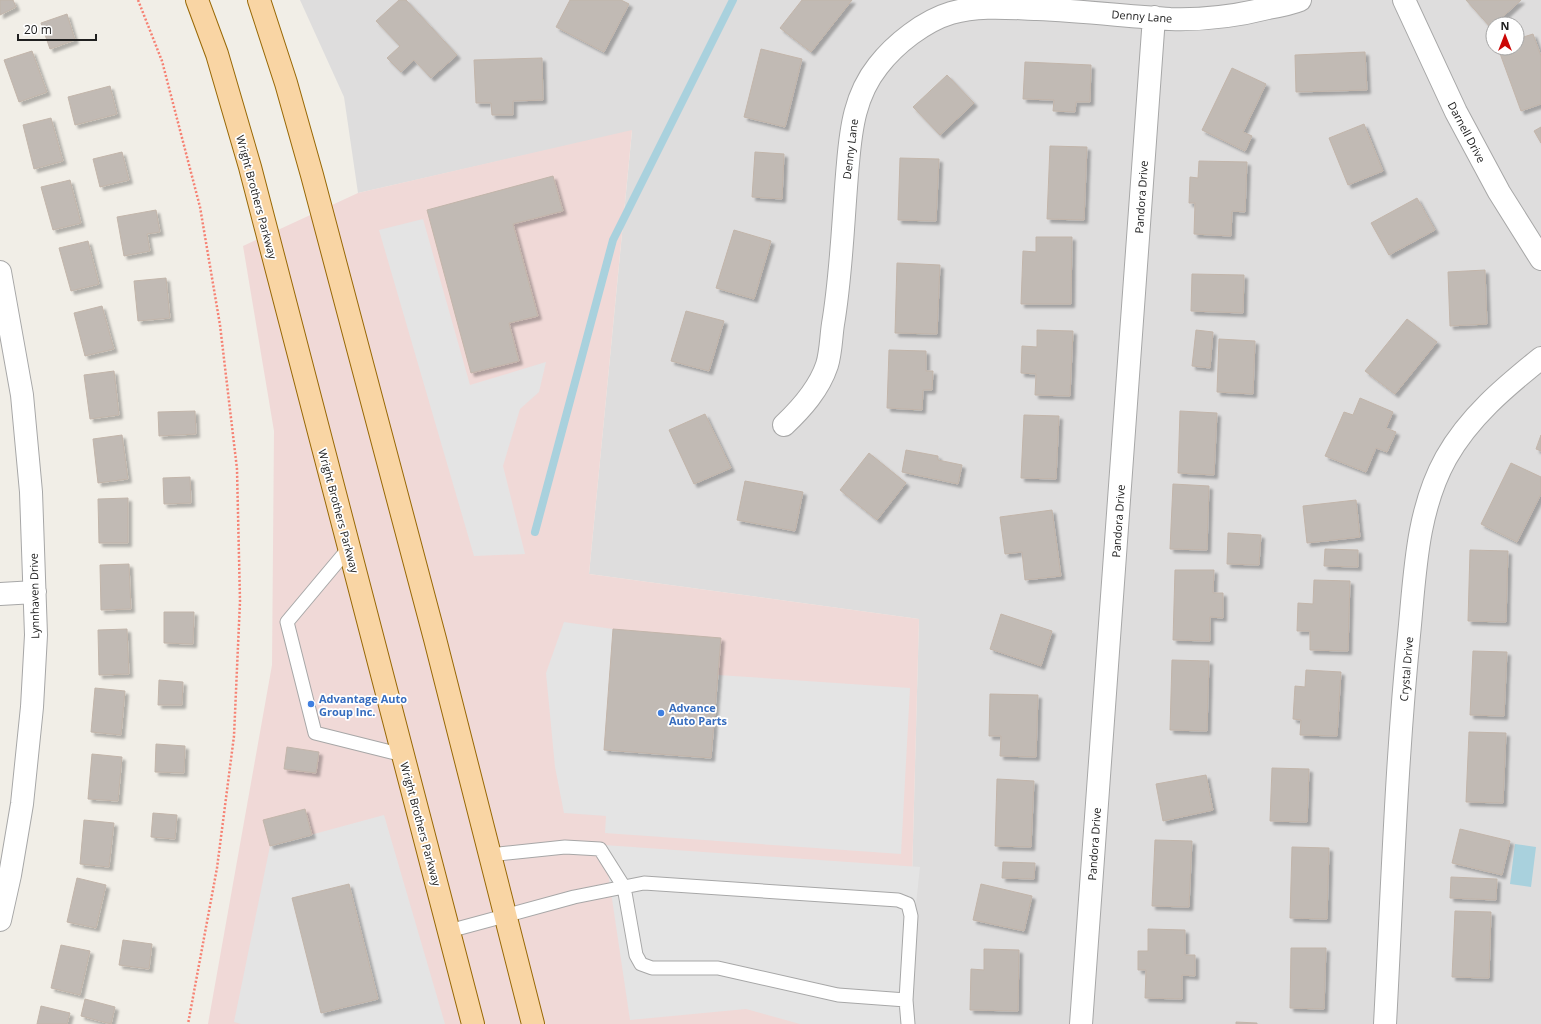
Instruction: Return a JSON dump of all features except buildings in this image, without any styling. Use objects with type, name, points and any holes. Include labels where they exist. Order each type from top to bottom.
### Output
[{"type":"main road","name":"Wright Brothers Parkway","points":[[197,0],[217,54],[250,167],[473,1024]]},
{"type":"main road","points":[[259,0],[286,83],[312,175],[533,1024]]},
{"type":"street","name":"Denny Lane","points":[[784,425],[800,410],[816,388],[827,364],[839,288],[843,211],[851,129],[855,111],[864,87],[878,66],[905,39],[927,24],[951,13],[985,7],[1074,10],[1170,19],[1205,18],[1251,12],[1300,0]]},
{"type":"street","name":"Darnell Drive","points":[[1404,0],[1456,112],[1499,192],[1541,259]]},
{"type":"street","name":"Pandora Drive","points":[[1081,1024],[1154,17]]},
{"type":"street","name":"Lynnhaven Drive","points":[[0,272],[22,395],[31,492],[36,635],[32,707],[23,797],[10,875],[0,920]]},
{"type":"street","name":"Crystal Drive","points":[[1385,1024],[1404,687],[1422,526],[1431,492],[1446,459],[1470,422],[1507,385],[1541,358]]},
{"type":"street","points":[[0,594],[35,592]]},
{"type":"lane","points":[[349,548],[287,622],[314,733],[403,755]]},
{"type":"lane","points":[[489,855],[565,847],[600,849],[624,887],[636,955],[641,964],[652,968],[718,968],[838,995],[906,1000]]},
{"type":"lane","points":[[449,931],[574,897],[644,883],[898,900],[908,904],[911,916],[906,1000],[908,1024]]},
{"type":"path","points":[[138,0],[162,61],[200,207],[220,325],[237,469],[240,601],[234,736],[217,868],[188,1024]]},
{"type":"shaded area","points":[[300,0],[1541,0],[1541,1024],[908,1024],[919,619],[589,574],[632,131],[358,193],[344,97]]},
{"type":"shaded area","points":[[632,130],[589,574],[919,619],[908,1024],[208,1024],[272,665],[274,431],[243,246],[358,193]]},
{"type":"shaded area","points":[[423,219],[470,385],[546,362],[539,392],[520,409],[503,466],[525,554],[474,556],[379,230]]},
{"type":"shaded area","points":[[564,622],[613,629],[604,750],[711,758],[718,675],[910,688],[901,854],[605,833],[606,816],[564,813],[555,767],[546,673]]},
{"type":"shaded area","points":[[384,815],[445,1024],[241,1024],[234,1022],[270,846]]},
{"type":"shaded area","points":[[604,845],[920,867],[903,1024],[800,1024],[746,1009],[630,1020]]},
{"type":"water","points":[[1515,844],[1536,847],[1531,887],[1510,884]]},
{"type":"waterway","points":[[535,532],[613,240],[733,0]]},
{"type":"place","name":"Advantage Auto Group Inc.","points":[[311,704]]},
{"type":"place","name":"Advance Auto Parts","points":[[661,713]]}]
